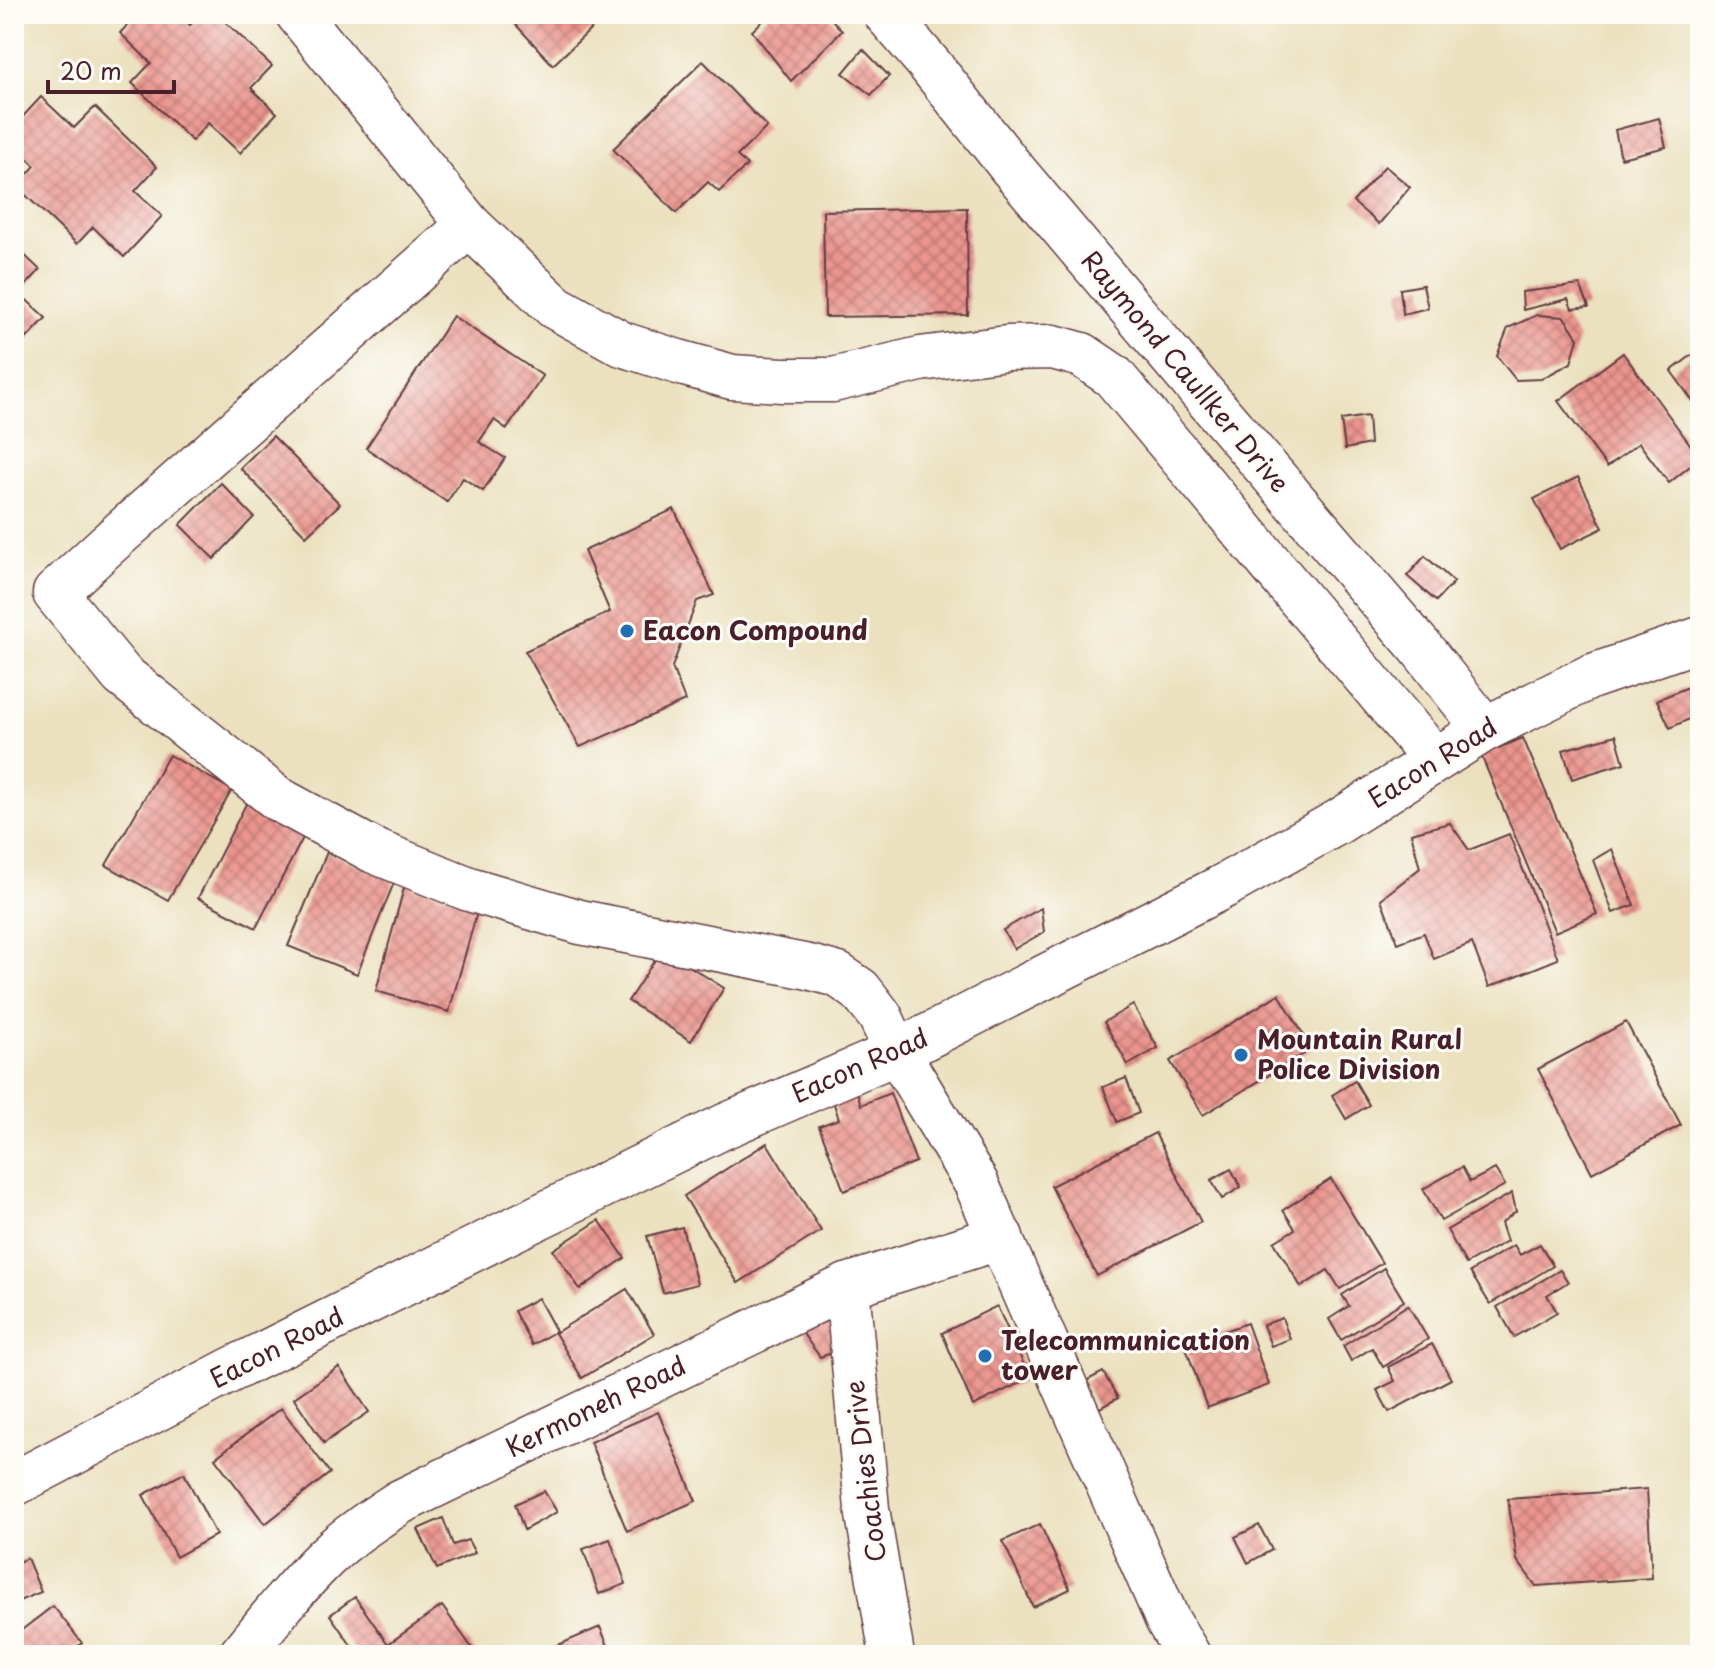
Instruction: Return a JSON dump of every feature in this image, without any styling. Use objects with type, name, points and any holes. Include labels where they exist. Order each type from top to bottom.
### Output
[{"type":"street","points":[[298,14],[469,225],[555,307],[622,344],[732,377],[782,380],[833,380],[920,359],[1007,348],[1053,347],[1082,355],[1113,376],[1435,760]]},
{"type":"street","name":"Raymond Caullker Drive","points":[[886,14],[1193,382],[1421,648],[1485,729]]},
{"type":"street","points":[[469,225],[55,593],[122,675],[278,799],[374,851],[469,889],[580,922],[809,967],[838,975],[860,990],[880,1016],[897,1052],[976,1183],[1168,1621],[1188,1655]]},
{"type":"street","name":"Eacon Road","points":[[14,1484],[229,1371],[541,1216],[725,1126],[897,1052],[1224,886],[1338,822],[1485,729],[1590,677],[1700,639]]},
{"type":"street","name":"Kermoneh Road","points":[[241,1655],[327,1556],[400,1502],[847,1286],[1001,1237]]},
{"type":"street","name":"Coachies Drive","points":[[847,1286],[867,1509],[892,1655]]},
{"type":"building","points":[[138,14],[178,14],[190,25],[200,14],[217,14],[272,66],[251,88],[277,113],[240,153],[208,123],[192,141],[132,83],[151,63],[120,33]]},
{"type":"building","points":[[506,14],[607,14],[553,65]]},
{"type":"building","points":[[770,14],[827,14],[842,31],[791,81],[752,31]]},
{"type":"building","points":[[863,49],[889,76],[871,95],[843,73]]},
{"type":"building","points":[[703,61],[767,127],[737,156],[747,165],[719,192],[708,182],[676,213],[613,149]]},
{"type":"building","points":[[41,97],[74,128],[95,107],[157,167],[135,191],[162,216],[124,257],[93,227],[77,244],[16,186],[35,166],[14,145],[14,126]]},
{"type":"building","points":[[1659,118],[1666,147],[1621,158],[1615,130]]},
{"type":"building","points":[[1385,166],[1410,187],[1379,224],[1353,202]]},
{"type":"building","points":[[967,208],[968,315],[825,317],[823,211]]},
{"type":"building","points":[[14,245],[40,270],[19,293],[46,318],[14,352]]},
{"type":"building","points":[[1423,285],[1428,308],[1403,314],[1400,289]]},
{"type":"building","points":[[1580,285],[1589,307],[1572,309],[1568,299],[1523,310],[1522,292]]},
{"type":"building","points":[[1537,315],[1564,317],[1578,338],[1571,363],[1541,379],[1516,380],[1497,356],[1508,328]]},
{"type":"building","points":[[453,316],[543,376],[507,429],[494,420],[479,442],[505,458],[483,491],[463,478],[447,502],[366,448]]},
{"type":"building","points":[[1700,349],[1700,411],[1671,371]]},
{"type":"building","points":[[1623,353],[1700,458],[1669,483],[1639,443],[1607,467],[1558,401]]},
{"type":"building","points":[[1368,416],[1370,444],[1345,449],[1341,420]]},
{"type":"building","points":[[273,436],[340,504],[306,536],[240,468]]},
{"type":"building","points":[[1578,477],[1603,528],[1560,549],[1534,499]]},
{"type":"building","points":[[221,483],[254,517],[214,559],[180,525]]},
{"type":"building","name":"Eacon Compound","points":[[674,509],[714,595],[697,601],[672,667],[685,701],[580,747],[525,651],[610,612],[584,551]]},
{"type":"building","points":[[1425,556],[1454,582],[1436,601],[1407,576]]},
{"type":"building","points":[[1700,682],[1700,714],[1670,728],[1657,700]]},
{"type":"building","points":[[1616,735],[1624,763],[1572,779],[1563,750]]},
{"type":"building","points":[[1523,738],[1597,914],[1555,932],[1481,755]]},
{"type":"building","points":[[169,755],[232,790],[168,900],[106,865]]},
{"type":"building","points":[[247,802],[306,832],[256,928],[198,898]]},
{"type":"building","points":[[1450,823],[1469,850],[1509,834],[1558,959],[1489,987],[1472,943],[1434,959],[1424,933],[1398,943],[1381,899],[1420,868],[1411,833]]},
{"type":"building","points":[[1612,849],[1634,905],[1613,913],[1593,860]]},
{"type":"building","points":[[327,852],[395,880],[357,974],[288,946]]},
{"type":"building","points":[[405,884],[479,905],[449,1012],[376,991]]},
{"type":"building","points":[[1041,908],[1044,932],[1014,949],[1003,930]]},
{"type":"building","points":[[662,949],[724,988],[691,1041],[628,1001]]},
{"type":"building","name":"Mountain Rural Police Division","points":[[1279,994],[1312,1049],[1203,1115],[1170,1061]]},
{"type":"building","points":[[1133,1005],[1158,1048],[1128,1065],[1104,1022]]},
{"type":"building","points":[[1626,1022],[1681,1125],[1592,1173],[1538,1069]]},
{"type":"building","points":[[1126,1078],[1139,1113],[1117,1122],[1103,1087]]},
{"type":"building","points":[[1355,1081],[1369,1105],[1346,1119],[1332,1095]]},
{"type":"building","points":[[857,1092],[861,1105],[890,1093],[916,1162],[844,1191],[819,1126],[839,1119],[833,1101]]},
{"type":"building","points":[[1155,1133],[1201,1222],[1097,1276],[1051,1186]]},
{"type":"building","points":[[767,1143],[821,1231],[738,1283],[684,1196]]},
{"type":"building","points":[[1462,1167],[1470,1182],[1495,1169],[1505,1185],[1441,1221],[1423,1189]]},
{"type":"building","points":[[1231,1169],[1241,1187],[1222,1199],[1211,1180]]},
{"type":"building","points":[[1331,1179],[1382,1263],[1340,1289],[1328,1270],[1301,1287],[1274,1242],[1295,1229],[1283,1210]]},
{"type":"building","points":[[1512,1193],[1516,1211],[1501,1223],[1507,1241],[1466,1264],[1447,1230]]},
{"type":"building","points":[[599,1220],[625,1258],[580,1289],[553,1250]]},
{"type":"building","points":[[682,1227],[697,1284],[663,1293],[647,1236]]},
{"type":"building","points":[[1540,1244],[1553,1266],[1490,1304],[1470,1272],[1514,1245],[1520,1255]]},
{"type":"building","points":[[1384,1268],[1404,1301],[1341,1340],[1329,1319],[1349,1306],[1342,1295]]},
{"type":"building","points":[[1560,1270],[1568,1282],[1547,1295],[1557,1312],[1514,1337],[1497,1307]]},
{"type":"building","points":[[627,1289],[654,1334],[582,1378],[555,1333]]},
{"type":"building","points":[[538,1298],[556,1331],[532,1345],[514,1311]]},
{"type":"building","points":[[1408,1305],[1428,1339],[1383,1367],[1372,1348],[1351,1361],[1343,1346]]},
{"type":"building","name":"Telecommunication tower","points":[[997,1306],[1030,1378],[973,1406],[942,1333]]},
{"type":"building","points":[[832,1316],[841,1350],[820,1357],[798,1327]]},
{"type":"building","points":[[1282,1318],[1290,1339],[1271,1346],[1263,1325]]},
{"type":"building","points":[[1247,1323],[1269,1385],[1207,1408],[1185,1345]]},
{"type":"building","points":[[1432,1344],[1451,1379],[1389,1412],[1377,1390],[1395,1381],[1388,1367]]},
{"type":"building","points":[[339,1367],[369,1412],[324,1443],[294,1398]]},
{"type":"building","points":[[1103,1372],[1118,1398],[1098,1409],[1084,1382]]},
{"type":"building","points":[[281,1408],[330,1473],[265,1524],[215,1458]]},
{"type":"building","points":[[658,1412],[696,1501],[627,1531],[590,1442]]},
{"type":"building","points":[[184,1473],[216,1535],[176,1557],[143,1495]]},
{"type":"building","points":[[1647,1489],[1652,1578],[1536,1586],[1517,1560],[1508,1499]]},
{"type":"building","points":[[544,1491],[557,1512],[524,1530],[515,1504]]},
{"type":"building","points":[[443,1518],[453,1545],[468,1540],[475,1553],[437,1569],[418,1529]]},
{"type":"building","points":[[1040,1524],[1070,1589],[1033,1607],[1003,1541]]},
{"type":"building","points":[[1259,1525],[1272,1550],[1248,1563],[1235,1537]]},
{"type":"building","points":[[610,1539],[626,1584],[599,1594],[583,1549]]},
{"type":"building","points":[[27,1558],[41,1592],[14,1603],[14,1564]]},
{"type":"building","points":[[355,1597],[388,1644],[442,1606],[477,1655],[358,1655],[330,1615]]},
{"type":"building","points":[[53,1606],[82,1643],[67,1655],[14,1655],[14,1636]]},
{"type":"building","points":[[600,1627],[612,1655],[535,1655]]},
{"type":"place","name":"Eacon Compound","points":[[627,631]]},
{"type":"place","name":"Mountain Rural Police Division","points":[[1241,1055]]},
{"type":"place","name":"Telecommunication tower","points":[[985,1356]]}]
